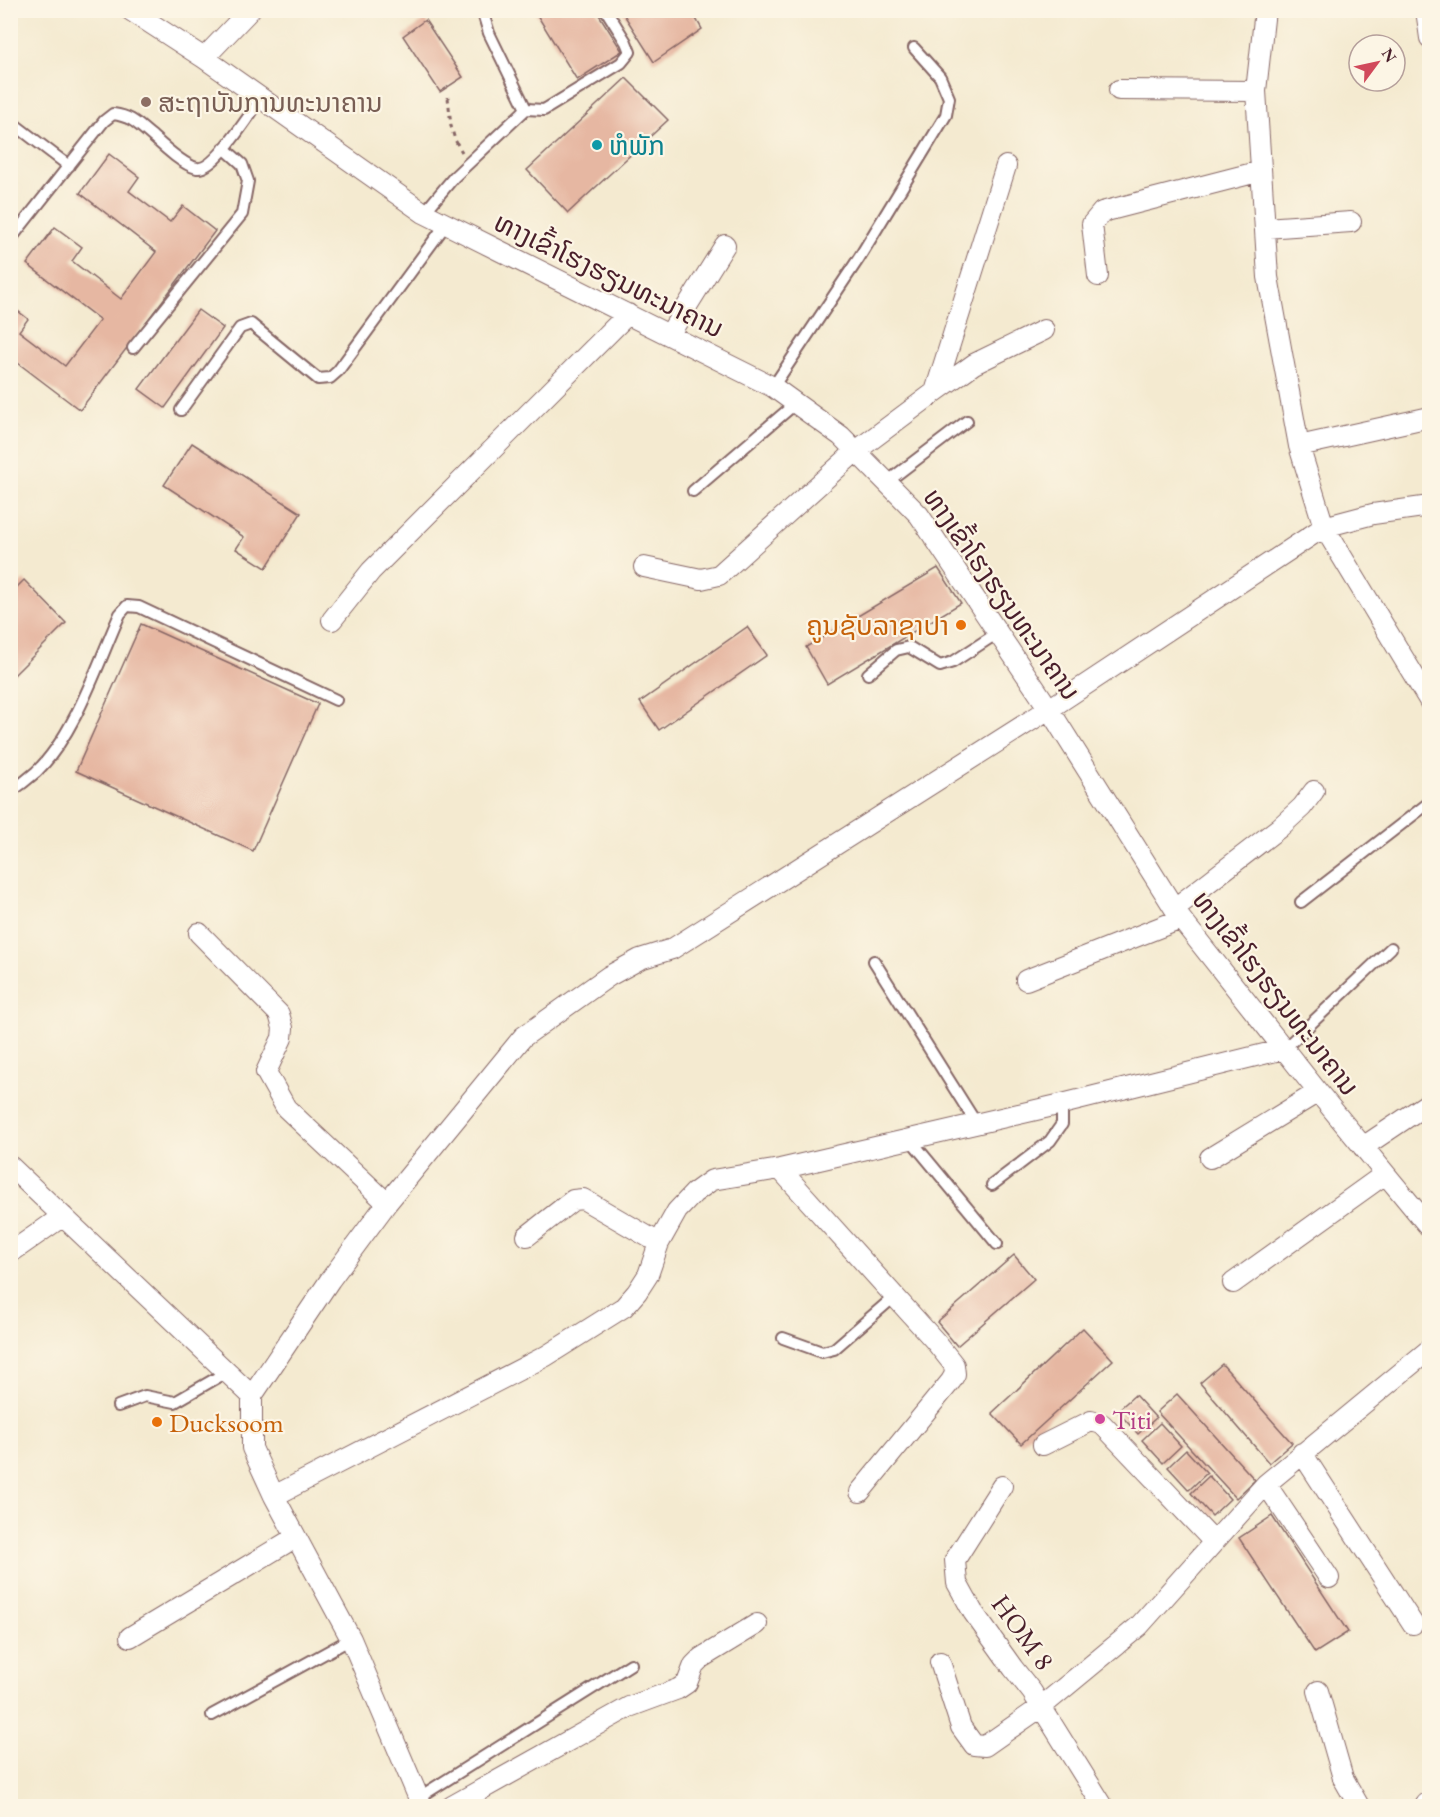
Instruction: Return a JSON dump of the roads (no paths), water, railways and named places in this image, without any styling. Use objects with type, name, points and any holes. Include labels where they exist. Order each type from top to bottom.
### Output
[{"type":"street","name":"ທາງເຂົ້າໂຮງຮຽນທະນາຄານ","points":[[130,10],[204,58],[424,213],[773,387],[842,436],[919,515],[1049,709],[1178,914],[1318,1092],[1430,1228]]},
{"type":"street","points":[[204,58],[250,10]]},
{"type":"street","points":[[1265,10],[1256,91],[1268,277],[1299,446],[1324,527],[1430,702]]},
{"type":"street","points":[[1426,10],[1430,38]]},
{"type":"street","points":[[1119,90],[1256,91]]},
{"type":"street","points":[[935,392],[1006,166]]},
{"type":"street","points":[[1098,276],[1092,224],[1102,212],[1261,171]]},
{"type":"street","points":[[1265,228],[1351,222]]},
{"type":"street","points":[[669,335],[725,245]]},
{"type":"street","points":[[332,620],[371,571],[628,314]]},
{"type":"street","points":[[644,567],[701,579],[719,575],[856,451],[974,364],[1044,330]]},
{"type":"street","points":[[1299,446],[1430,417]]},
{"type":"street","points":[[420,1802],[351,1639],[274,1496],[252,1448],[252,1396],[330,1280],[387,1203],[523,1036],[609,976],[640,959],[672,949],[1049,709],[1324,527],[1373,514],[1430,506]]},
{"type":"street","points":[[1026,980],[1178,914],[1279,828],[1302,807],[1314,791]]},
{"type":"street","points":[[199,933],[279,1014],[283,1028],[282,1038],[266,1072],[286,1108],[387,1203]]},
{"type":"street","points":[[274,1496],[546,1356],[624,1307],[648,1275],[659,1243],[677,1211],[694,1193],[712,1180],[780,1169],[1062,1104],[1284,1049]]},
{"type":"street","points":[[1210,1158],[1318,1092]]},
{"type":"street","points":[[1363,1147],[1430,1102]]},
{"type":"street","points":[[10,1167],[252,1396]]},
{"type":"street","points":[[780,1169],[954,1365],[955,1374],[860,1492]]},
{"type":"street","points":[[1233,1283],[1385,1174]]},
{"type":"street","points":[[527,1236],[573,1200],[583,1199],[659,1243]]},
{"type":"street","points":[[10,1253],[63,1216]]},
{"type":"street","points":[[940,1662],[961,1727],[974,1745],[985,1746],[1041,1707],[1139,1626],[1266,1484],[1430,1348]]},
{"type":"street","points":[[1043,1445],[1091,1421],[1102,1424],[1214,1542]]},
{"type":"street","points":[[1302,1453],[1413,1624]]},
{"type":"street","points":[[1266,1484],[1329,1578]]},
{"type":"street","name":"HOM 8","points":[[1002,1486],[955,1560],[957,1582],[973,1612],[1041,1707],[1103,1806]]},
{"type":"street","points":[[130,1637],[296,1537]]},
{"type":"street","points":[[452,1806],[629,1707],[678,1689],[687,1683],[694,1665],[700,1658],[756,1624]]},
{"type":"street","points":[[1318,1691],[1343,1778],[1359,1806]]},
{"type":"lane","points":[[482,10],[489,33],[526,109]]},
{"type":"lane","points":[[424,213],[454,177],[526,109],[544,110],[621,63],[630,52],[606,10]]},
{"type":"lane","points":[[773,387],[859,258],[946,115],[949,98],[940,77],[914,48]]},
{"type":"lane","points":[[10,240],[104,121],[113,114],[128,116],[172,154],[194,168],[203,168],[215,159],[261,99]]},
{"type":"lane","points":[[10,121],[69,166]]},
{"type":"lane","points":[[133,348],[242,214],[248,181],[242,164],[224,148]]},
{"type":"lane","points":[[181,410],[240,328],[250,324],[318,379],[330,378],[338,371],[447,224]]},
{"type":"lane","points":[[693,491],[796,403]]},
{"type":"lane","points":[[887,482],[967,421]]},
{"type":"lane","points":[[10,792],[37,771],[74,720],[120,614],[127,606],[139,607],[336,700]]},
{"type":"lane","points":[[868,675],[896,650],[909,647],[940,666],[953,662],[999,632]]},
{"type":"lane","points":[[1301,902],[1430,802]]},
{"type":"lane","points":[[1284,1049],[1391,948]]},
{"type":"lane","points":[[874,960],[976,1123]]},
{"type":"lane","points":[[992,1185],[1050,1141],[1062,1124],[1062,1104]]},
{"type":"lane","points":[[910,1139],[997,1244]]},
{"type":"lane","points":[[783,1338],[822,1352],[834,1348],[895,1296]]},
{"type":"lane","points":[[118,1406],[145,1396],[175,1402],[227,1372]]},
{"type":"lane","points":[[212,1715],[351,1639]]},
{"type":"lane","points":[[420,1802],[631,1664]]},
{"type":"place","name":"ສະຖາບັນການທະນາຄານ","points":[[146,102]]},
{"type":"place","name":"ຫໍພັກ","points":[[597,145]]},
{"type":"place","name":"ຄູນຊັບລາຊາປາ","points":[[961,625]]},
{"type":"place","name":"Titi","points":[[1100,1419]]},
{"type":"place","name":"Ducksoom","points":[[157,1422]]}]
